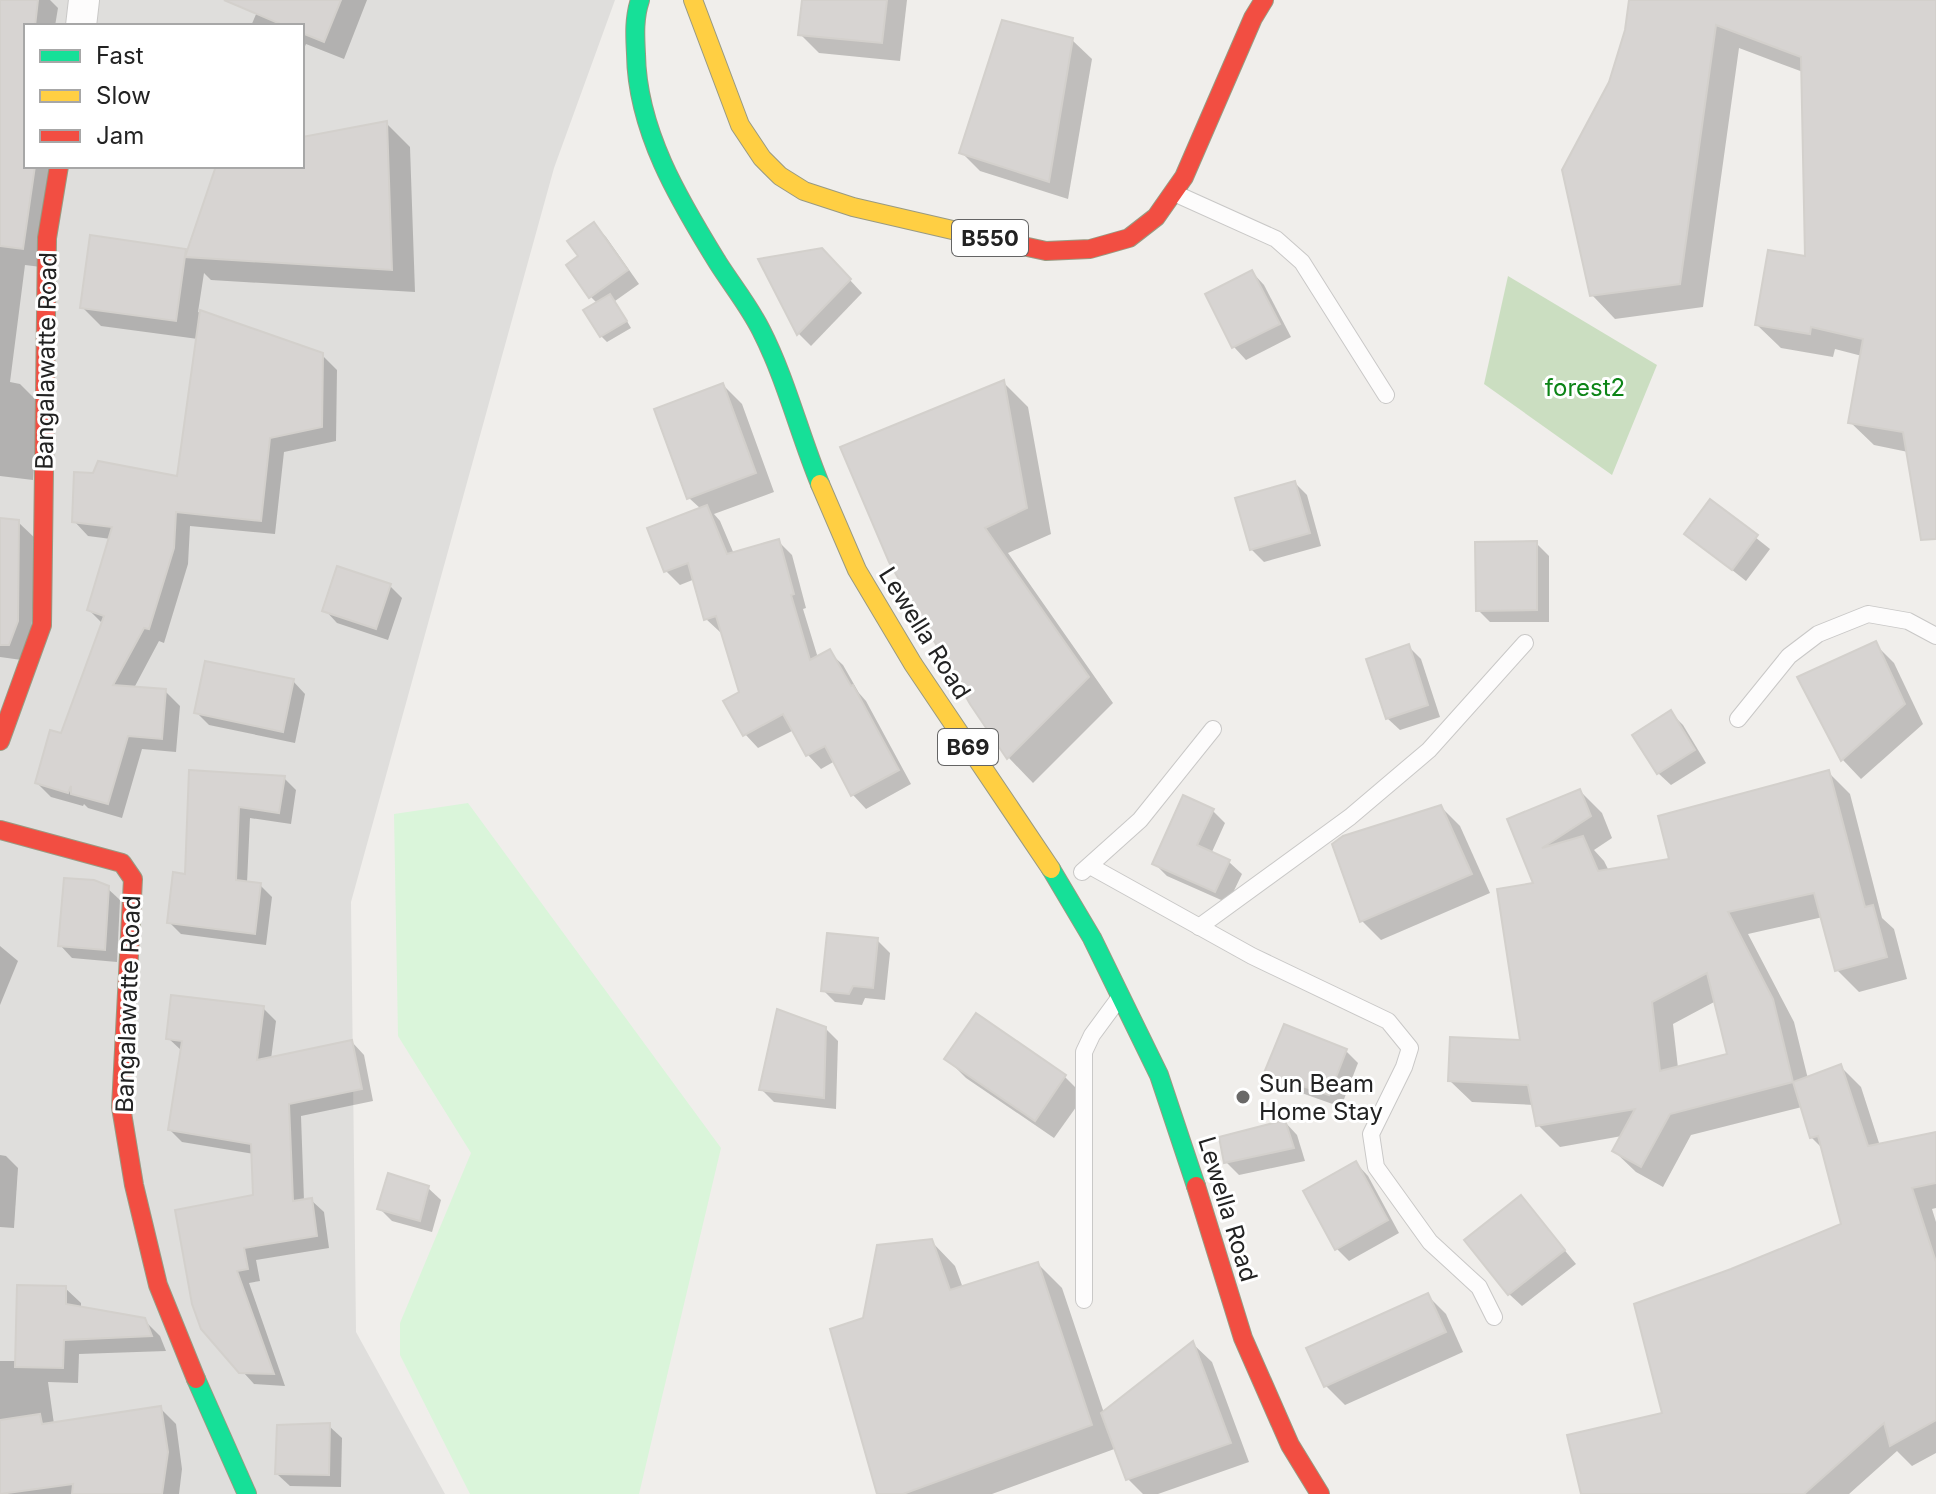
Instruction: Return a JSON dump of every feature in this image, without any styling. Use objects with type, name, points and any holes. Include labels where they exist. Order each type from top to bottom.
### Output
[{"type":"main road","name":"Lewella Road","points":[[640,0],[635,15],[636,83],[647,127],[663,164],[716,260],[760,328],[783,378],[807,452],[857,570],[913,664],[1063,887],[1092,938],[1159,1075],[1243,1338],[1290,1445],[1320,1494]]},
{"type":"main road","name":"B550","points":[[693,0],[740,125],[762,158],[780,176],[804,191],[853,207],[1046,251],[1090,249],[1129,238],[1156,217],[1184,177],[1253,18],[1264,0]]},
{"type":"main road","name":"Bangalawatte Road","points":[[0,741],[42,625],[47,238],[59,168]]},
{"type":"main road","name":"Bangalawatte Road","points":[[0,830],[122,863],[133,879],[121,1107],[134,1185],[158,1285],[207,1408],[247,1494]]},
{"type":"street","points":[[81,24],[84,0]]},
{"type":"lane","points":[[1173,192],[1276,239],[1302,262],[1386,395]]},
{"type":"lane","points":[[1738,719],[1789,656],[1818,634],[1868,614],[1908,621],[1936,636]]},
{"type":"lane","points":[[1199,927],[1350,817],[1429,750],[1525,643]]},
{"type":"lane","points":[[1063,887],[1140,820],[1213,729]]},
{"type":"lane","points":[[1090,866],[1252,956],[1388,1021],[1402,1036],[1410,1048],[1404,1067],[1371,1134],[1376,1167],[1430,1242],[1479,1287],[1494,1317]]},
{"type":"lane","points":[[1084,1300],[1084,1052],[1092,1035],[1120,997]]},
{"type":"shaded area","points":[[0,0],[615,0],[554,168],[351,902],[356,1332],[445,1494],[0,1494]]},
{"type":"green space","name":"forest2","points":[[1508,276],[1657,365],[1612,475],[1484,384]]},
{"type":"green space","points":[[468,803],[721,1148],[639,1494],[470,1494],[400,1355],[400,1323],[471,1153],[398,1036],[394,814]]},
{"type":"building","points":[[0,0],[38,0],[35,24],[24,24],[24,168],[35,168],[23,249],[0,246]]},
{"type":"building","points":[[224,0],[341,0],[324,42],[304,34],[304,24],[280,24]]},
{"type":"building","points":[[802,0],[887,0],[882,43],[798,35]]},
{"type":"building","points":[[1629,0],[1936,0],[1936,539],[1921,540],[1903,432],[1848,423],[1863,339],[1811,327],[1810,334],[1755,325],[1768,250],[1805,256],[1801,57],[1716,25],[1680,284],[1590,296],[1562,170],[1609,82],[1625,30]]},
{"type":"building","points":[[1002,20],[1073,38],[1049,182],[959,153]]},
{"type":"building","points":[[387,121],[392,270],[185,257],[215,168],[304,168],[304,137]]},
{"type":"building","points":[[594,222],[628,270],[589,298],[566,265],[578,256],[567,241]]},
{"type":"building","points":[[90,235],[186,249],[176,321],[80,308]]},
{"type":"building","points":[[822,248],[851,279],[797,335],[758,259]]},
{"type":"building","points":[[1252,270],[1280,324],[1232,348],[1205,294]]},
{"type":"building","points":[[610,294],[627,321],[600,337],[583,310]]},
{"type":"building","points":[[200,310],[323,353],[322,427],[270,438],[261,521],[176,512],[174,548],[149,629],[144,628],[113,685],[166,689],[162,739],[128,736],[108,804],[71,794],[71,786],[68,793],[35,783],[50,730],[61,733],[104,616],[87,610],[112,527],[72,522],[74,472],[93,473],[98,461],[177,476]]},
{"type":"building","points":[[1004,380],[1027,508],[985,528],[1089,677],[1007,759],[970,704],[889,562],[840,447]]},
{"type":"building","points":[[723,383],[756,473],[687,499],[654,409]]},
{"type":"building","points":[[1295,481],[1310,533],[1250,550],[1235,498]]},
{"type":"building","points":[[1710,499],[1758,535],[1732,570],[1684,534]]},
{"type":"building","points":[[707,505],[727,554],[779,539],[810,660],[830,649],[899,770],[851,796],[825,746],[806,756],[783,714],[743,736],[723,701],[739,692],[716,616],[704,620],[688,563],[664,572],[647,528]]},
{"type":"building","points":[[0,518],[19,520],[18,621],[9,645],[0,645]]},
{"type":"building","points":[[1537,541],[1537,610],[1476,611],[1475,542]]},
{"type":"building","points":[[337,566],[391,584],[376,629],[322,611]]},
{"type":"building","points":[[1876,641],[1905,704],[1841,761],[1797,677]]},
{"type":"building","points":[[1409,644],[1428,705],[1386,719],[1366,659]]},
{"type":"building","points":[[205,661],[294,679],[283,732],[194,713]]},
{"type":"building","points":[[1671,710],[1695,750],[1657,774],[1632,735]]},
{"type":"building","points":[[189,770],[285,776],[279,813],[239,807],[236,880],[261,883],[255,934],[167,923],[173,872],[185,874]]},
{"type":"building","points":[[1829,770],[1865,907],[1873,905],[1887,957],[1835,971],[1814,893],[1728,912],[1773,999],[1793,1082],[1670,1114],[1641,1167],[1612,1151],[1635,1109],[1536,1126],[1528,1085],[1448,1081],[1450,1037],[1520,1040],[1497,889],[1533,883],[1507,819],[1580,789],[1591,816],[1542,848],[1583,836],[1598,871],[1669,859],[1658,816]],"holes":[[[1707,973],[1727,1054],[1660,1071],[1652,1002]]]},
{"type":"building","points":[[1183,795],[1214,809],[1197,845],[1230,860],[1215,892],[1152,864]]},
{"type":"building","points":[[1441,805],[1472,874],[1360,922],[1332,844],[1343,836]]},
{"type":"building","points":[[64,878],[94,880],[109,886],[105,950],[58,946]]},
{"type":"building","points":[[827,933],[878,938],[873,988],[853,986],[849,994],[821,991]]},
{"type":"building","points":[[171,995],[264,1006],[257,1060],[352,1040],[362,1089],[289,1104],[293,1201],[312,1198],[317,1236],[244,1248],[248,1269],[237,1271],[274,1374],[239,1373],[201,1329],[192,1304],[175,1210],[253,1195],[251,1144],[168,1130],[182,1041],[166,1039]]},
{"type":"building","points":[[777,1009],[826,1027],[824,1098],[759,1090]]},
{"type":"building","points":[[976,1013],[1066,1075],[1035,1121],[944,1059]]},
{"type":"building","points":[[1284,1024],[1347,1049],[1329,1095],[1264,1073]]},
{"type":"building","points":[[1841,1064],[1868,1146],[1936,1132],[1936,1183],[1912,1188],[1936,1262],[1936,1420],[1890,1446],[1884,1423],[1804,1494],[1581,1494],[1567,1435],[1662,1413],[1634,1304],[1841,1224],[1818,1136],[1810,1138],[1793,1082]]},
{"type":"building","points":[[1285,1120],[1294,1148],[1224,1163],[1219,1137]]},
{"type":"building","points":[[1356,1161],[1388,1220],[1335,1250],[1303,1191]]},
{"type":"building","points":[[388,1173],[429,1186],[420,1221],[377,1209]]},
{"type":"building","points":[[1521,1195],[1565,1250],[1508,1295],[1464,1240]]},
{"type":"building","points":[[932,1239],[950,1290],[1038,1262],[1092,1425],[903,1494],[877,1494],[830,1329],[863,1318],[877,1245]]},
{"type":"building","points":[[17,1285],[66,1286],[66,1304],[145,1318],[152,1336],[64,1340],[63,1368],[15,1367]]},
{"type":"building","points":[[1428,1293],[1446,1332],[1324,1387],[1306,1348]]},
{"type":"building","points":[[1193,1341],[1231,1443],[1126,1480],[1101,1413]]},
{"type":"building","points":[[161,1406],[168,1452],[162,1494],[72,1494],[73,1484],[0,1494],[0,1420],[40,1414],[42,1424]]},
{"type":"building","points":[[330,1423],[329,1475],[275,1474],[277,1425]]},
{"type":"traffic: fast","points":[[640,0],[635,27],[638,82],[652,137],[689,214],[761,330],[820,484]]},
{"type":"traffic: fast","points":[[1051,869],[1092,938],[1159,1075],[1196,1186]]},
{"type":"traffic: fast","points":[[196,1379],[247,1494]]},
{"type":"traffic: slow","points":[[693,0],[740,125],[762,158],[780,176],[804,191],[853,207],[987,238]]},
{"type":"traffic: slow","points":[[820,484],[857,570],[913,664],[1051,869]]},
{"type":"traffic: jam","points":[[987,238],[1046,251],[1090,249],[1129,238],[1156,217],[1184,177],[1253,18],[1264,0]]},
{"type":"traffic: jam","points":[[0,741],[42,625],[47,238],[59,168]]},
{"type":"traffic: jam","points":[[0,830],[122,863],[133,879],[121,1107],[134,1185],[158,1285],[196,1379]]},
{"type":"traffic: jam","points":[[1196,1186],[1243,1338],[1290,1445],[1320,1494]]},
{"type":"place","name":"Sun Beam Home Stay","points":[[1243,1097]]}]
